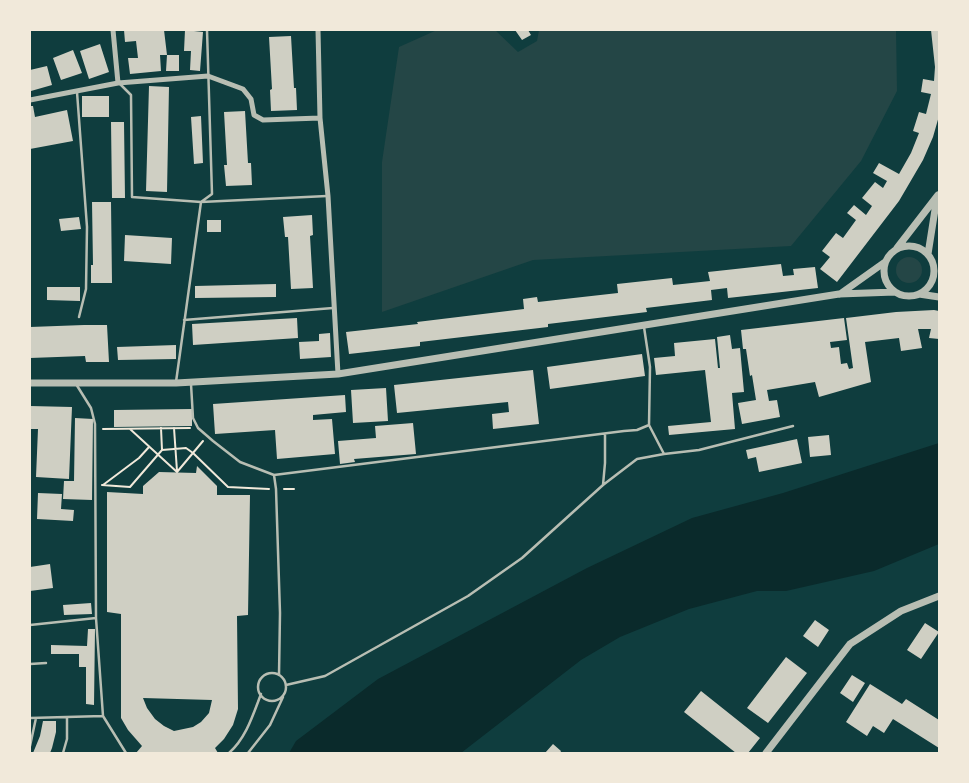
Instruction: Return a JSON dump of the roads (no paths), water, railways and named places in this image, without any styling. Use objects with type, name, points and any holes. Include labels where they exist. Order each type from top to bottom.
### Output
[{"type":"street","points":[[113,30],[118,83]]},
{"type":"street","points":[[318,30],[320,118],[328,196],[338,374]]},
{"type":"street","points":[[30,100],[118,83],[208,76],[243,89],[251,99],[254,115],[263,120],[320,118]]},
{"type":"street","points":[[894,292],[886,282],[883,268],[885,262],[938,193]]},
{"type":"street","points":[[928,254],[938,193]]},
{"type":"street","points":[[897,248],[916,246],[928,254],[937,271],[929,287],[919,294]]},
{"type":"street","points":[[839,294],[885,262]]},
{"type":"street","points":[[30,383],[176,384],[338,374],[839,294],[894,292],[906,296],[919,294],[939,297]]},
{"type":"street","points":[[766,753],[850,644],[901,611],[939,596]]},
{"type":"lane","points":[[176,384],[201,202],[212,194],[207,30]]},
{"type":"lane","points":[[118,83],[131,95],[132,197],[201,202],[328,196]]},
{"type":"lane","points":[[77,91],[87,227],[86,289],[79,317]]},
{"type":"lane","points":[[184,320],[335,308]]},
{"type":"lane","points":[[644,326],[650,367],[649,425],[664,454]]},
{"type":"lane","points":[[76,383],[90,408],[95,424],[96,618],[103,716],[126,752]]},
{"type":"lane","points":[[191,383],[193,418],[198,428],[240,462],[274,475],[637,430],[649,425]]},
{"type":"lane","points":[[286,685],[325,676],[468,596],[522,558],[602,484],[637,459],[699,450],[793,426]]},
{"type":"lane","points":[[602,484],[605,463],[605,434]]},
{"type":"lane","points":[[274,475],[280,613],[278,674]]},
{"type":"lane","points":[[30,625],[96,618]]},
{"type":"lane","points":[[30,664],[46,663]]},
{"type":"lane","points":[[229,753],[246,731],[261,694],[259,685],[263,677],[270,674],[278,674],[284,679],[286,685],[279,709],[270,725],[248,753]]},
{"type":"lane","points":[[261,694],[270,700],[279,699],[284,694]]},
{"type":"lane","points":[[30,718],[103,716]]},
{"type":"lane","points":[[63,753],[67,739],[67,717]]},
{"type":"lane","points":[[30,746],[36,718]]}]
